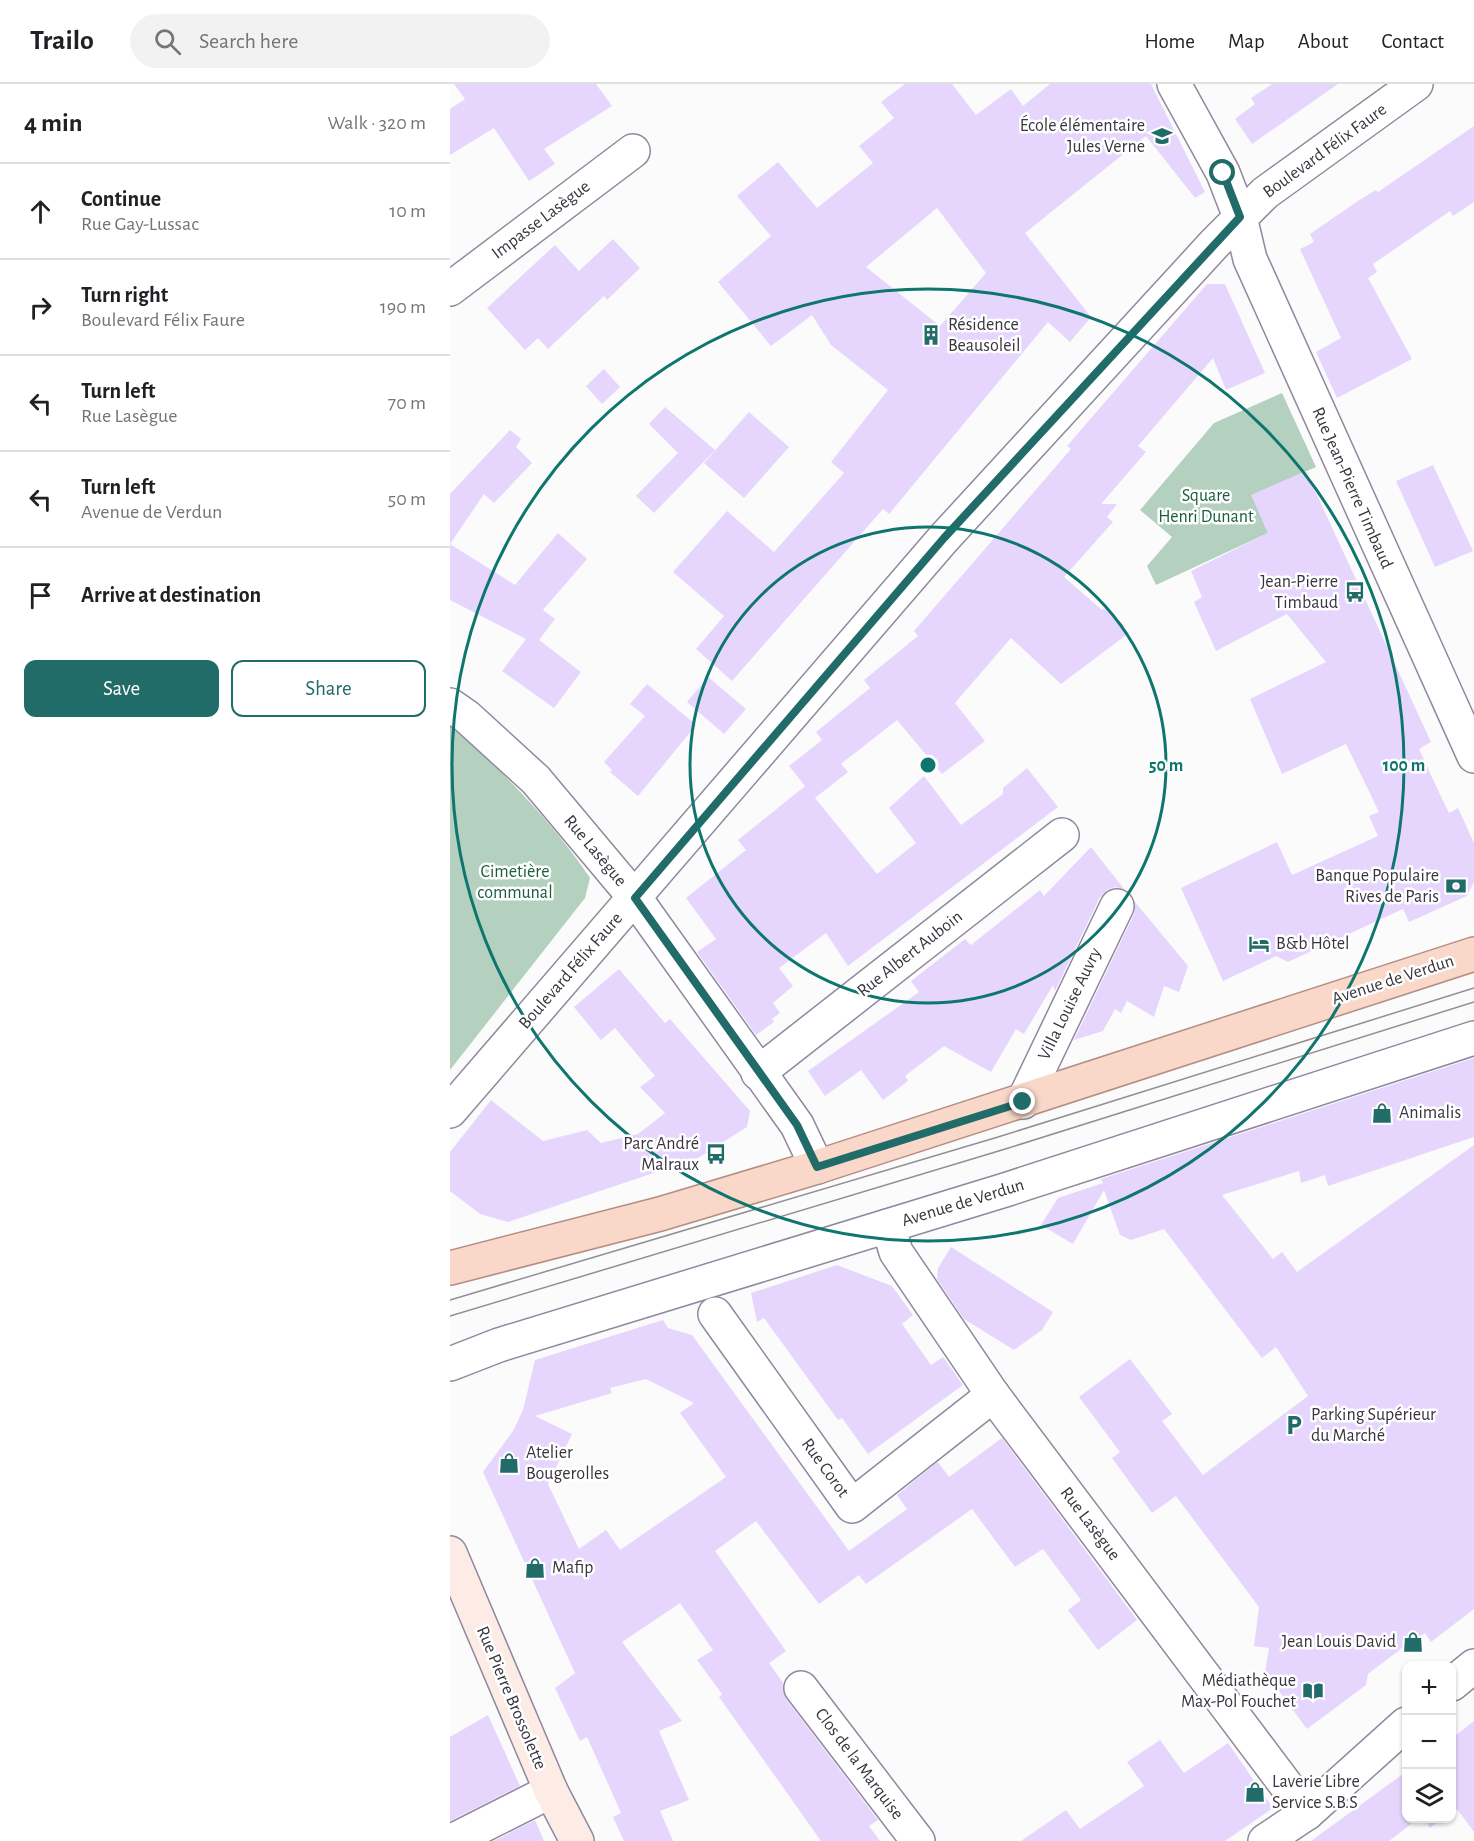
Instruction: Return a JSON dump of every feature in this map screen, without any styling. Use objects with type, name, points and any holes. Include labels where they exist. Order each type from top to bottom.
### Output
[{"type":"main road","name":"Avenue de Verdun","points":[[450,1268],[660,1214],[817,1167],[1474,954]]},
{"type":"main road","name":"Rue Pierre Brossolette","points":[[450,1553],[456,1587],[551,1791],[577,1841]]},
{"type":"street","name":"Rue Jean-Pierre Timbaud","points":[[1174,84],[1223,173],[1240,217],[1250,260],[1474,756]]},
{"type":"street","name":"Boulevard Félix Faure","points":[[450,1111],[944,538],[1240,217],[1265,193],[1416,84]]},
{"type":"street","name":"Impasse Lasègue","points":[[450,289],[633,151]]},
{"type":"street","name":"Rue Lasègue","points":[[450,705],[466,716],[536,780],[635,898],[797,1125],[817,1167]]},
{"type":"street","name":"Rue Albert Auboin","points":[[758,1073],[1062,835]]},
{"type":"street","name":"Villa Louise Auvry","points":[[1023,1102],[1118,906]]},
{"type":"street","name":"Avenue de Verdun","points":[[450,1364],[499,1345],[888,1226],[1474,1038]]},
{"type":"street","name":"Rue Lasègue","points":[[888,1226],[896,1252],[993,1395],[1306,1813]]},
{"type":"street","name":"Rue Corot","points":[[715,1314],[852,1506],[993,1395]]},
{"type":"street","points":[[1456,1681],[1474,1666]]},
{"type":"street","name":"Clos de la Marquise","points":[[801,1688],[918,1841]]},
{"type":"street","points":[[1271,1839],[1306,1813],[1402,1728]]},
{"type":"street","points":[[452,1841],[551,1791]]},
{"type":"green space","name":"Square Henri Dunant","points":[[1282,393],[1316,467],[1252,495],[1268,533],[1156,585],[1147,566],[1172,537],[1140,510],[1214,423]]},
{"type":"green space","name":"Cimetière communal","points":[[450,724],[525,797],[559,836],[590,878],[585,898],[450,1070]]},
{"type":"building","points":[[454,84],[596,84],[612,106],[544,149],[555,164],[529,181],[494,128],[450,155],[450,109],[465,99]]},
{"type":"building","points":[[905,84],[952,84],[976,115],[1011,89],[1023,106],[1050,84],[1151,84],[1205,192],[1195,198],[1146,136],[1025,233],[1091,317],[1070,342],[1048,322],[889,514],[883,509],[732,681],[696,649],[724,616],[673,572],[727,511],[774,552],[844,473],[831,462],[888,390],[831,345],[812,315],[771,346],[718,282],[771,236],[737,196],[778,162],[817,208],[873,163],[859,146],[894,118],[881,102]],"holes":[[[937,208],[986,273],[940,326],[866,267]]]},
{"type":"building","points":[[1272,84],[1338,84],[1252,144],[1235,119],[1255,104],[1251,98]]},
{"type":"building","points":[[1474,126],[1474,202],[1453,216],[1450,211],[1373,264],[1377,272],[1368,278],[1412,359],[1337,398],[1316,352],[1341,338],[1300,249],[1314,242],[1310,234],[1358,201],[1376,190],[1378,192]]},
{"type":"building","points":[[613,239],[640,268],[607,300],[604,296],[548,349],[538,338],[525,350],[487,308],[555,245],[579,271]]},
{"type":"building","points":[[1207,284],[1225,284],[1265,373],[1226,390],[1213,358],[1138,446],[1146,452],[1101,504],[1117,504],[1107,517],[1113,522],[1064,577],[1102,610],[1104,608],[1125,626],[1123,628],[1129,633],[1061,684],[1011,638],[955,703],[985,741],[942,774],[897,720],[841,764],[848,772],[815,798],[877,874],[916,843],[889,808],[924,776],[961,825],[1003,794],[1003,788],[1027,768],[1058,807],[848,966],[826,933],[779,968],[793,986],[773,1003],[780,1013],[772,1019],[774,1022],[756,1035],[697,952],[716,939],[686,898],[746,850],[738,840],[805,786],[789,766],[822,740],[816,732],[870,688],[864,680],[918,636],[914,631],[1071,449],[1067,446]]},
{"type":"building","points":[[604,369],[620,387],[602,404],[586,386]]},
{"type":"building","points":[[665,407],[715,450],[654,513],[636,496],[678,453],[649,424]]},
{"type":"building","points":[[749,412],[789,447],[744,498],[704,463]]},
{"type":"building","points":[[510,430],[521,439],[516,447],[532,463],[494,503],[484,494],[450,544],[450,494]]},
{"type":"building","points":[[1433,465],[1473,551],[1435,567],[1396,481]]},
{"type":"building","points":[[1306,471],[1431,742],[1419,749],[1449,813],[1458,808],[1474,843],[1474,882],[1467,896],[1409,922],[1403,909],[1288,962],[1276,956],[1223,981],[1181,888],[1277,842],[1292,875],[1378,836],[1369,816],[1379,812],[1346,744],[1282,774],[1250,699],[1326,662],[1287,614],[1216,651],[1194,602],[1202,597],[1191,571],[1268,533],[1251,495]]},
{"type":"building","points":[[558,533],[587,559],[543,610],[555,619],[539,640],[581,672],[554,708],[502,671],[526,639],[450,600],[450,544],[515,585]]},
{"type":"building","points":[[708,677],[746,709],[724,734],[687,702]]},
{"type":"building","points":[[647,684],[696,725],[638,796],[610,772],[612,770],[604,762],[645,716],[630,704]]},
{"type":"building","points":[[1091,847],[1124,889],[1115,887],[1107,890],[1100,897],[1055,991],[1053,985],[1024,1034],[1016,1029],[991,1072],[944,1046],[905,1076],[908,1081],[883,1100],[861,1070],[825,1096],[808,1071],[919,992],[911,981],[965,939],[971,945],[1040,890],[1044,896]]},
{"type":"building","points":[[1135,902],[1188,966],[1179,992],[1164,986],[1154,1017],[1127,1001],[1121,1013],[1115,1009],[1103,1031],[1074,1040],[1134,914]]},
{"type":"building","points":[[619,969],[665,1023],[670,1019],[750,1111],[747,1127],[698,1158],[508,1222],[480,1214],[450,1191],[450,1152],[491,1100],[543,1141],[587,1130],[601,1143],[638,1134],[665,1113],[640,1087],[655,1076],[615,1028],[601,1040],[574,1007]]},
{"type":"building","points":[[1474,1058],[1474,1137],[1328,1186],[1325,1175],[1301,1183],[1299,1171],[1222,1195],[1273,1259],[1282,1252],[1297,1272],[1474,1145],[1474,1609],[1431,1642],[1425,1633],[1402,1648],[1368,1674],[1366,1685],[1307,1729],[1265,1672],[1269,1648],[1254,1646],[1259,1607],[1176,1496],[1152,1513],[1112,1458],[1120,1452],[1079,1397],[1130,1359],[1172,1414],[1162,1421],[1203,1475],[1308,1396],[1276,1347],[1262,1358],[1164,1229],[1131,1240],[1120,1235],[1104,1190],[1073,1244],[1041,1225],[1058,1198],[1103,1183],[1101,1179]]},
{"type":"building","points":[[951,1247],[1053,1312],[1042,1330],[1014,1350],[964,1319],[937,1279],[938,1268]]},
{"type":"building","points":[[837,1265],[892,1286],[913,1315],[902,1324],[931,1365],[943,1357],[963,1385],[868,1454],[842,1418],[838,1420],[764,1318],[757,1322],[751,1293]]},
{"type":"building","points":[[663,1320],[668,1328],[692,1335],[849,1551],[907,1509],[897,1495],[935,1464],[938,1462],[949,1477],[1002,1438],[1137,1620],[1098,1650],[1068,1610],[1081,1600],[1043,1549],[1015,1567],[972,1509],[866,1584],[859,1575],[819,1604],[756,1521],[715,1551],[786,1651],[769,1663],[783,1683],[786,1699],[878,1820],[869,1826],[880,1841],[821,1841],[719,1697],[722,1694],[697,1660],[713,1650],[680,1603],[622,1642],[682,1721],[659,1731],[689,1800],[660,1811],[673,1841],[624,1841],[613,1817],[621,1813],[587,1737],[580,1741],[555,1688],[575,1673],[483,1472],[513,1431],[523,1410],[535,1360]],"holes":[[[646,1379],[694,1403],[680,1413],[726,1477],[620,1550],[606,1530],[579,1549],[548,1484],[572,1434],[535,1416],[612,1393],[610,1388]]]},
{"type":"building","points":[[488,1715],[520,1786],[450,1821],[450,1737]]},
{"type":"building","points":[[1474,1721],[1474,1832],[1456,1810],[1456,1735]]},
{"type":"building","points":[[1160,1740],[1184,1773],[1228,1743],[1273,1808],[1225,1841],[1021,1841],[1066,1810],[1080,1829],[1144,1786],[1127,1762]]},
{"type":"building","points":[[1402,1775],[1402,1823],[1412,1823],[1389,1841],[1311,1841]]},
{"type":"building","points":[[535,1820],[544,1841],[494,1841]]},
{"type":"building","points":[[1427,1823],[1437,1823],[1430,1828]]},
{"type":"tram line","points":[[450,1300],[998,1137],[1474,988]]},
{"type":"tram line","points":[[450,1316],[1002,1150],[1474,1002]]},
{"type":"place","name":"École élémentaire Jules Verne","points":[[1162,136]]},
{"type":"place","name":"Résidence Beausoleil","points":[[931,335]]},
{"type":"place","name":"Jean-Pierre Timbaud","points":[[1355,592]]},
{"type":"place","name":"Banque Populaire Rives de Paris","points":[[1456,886]]},
{"type":"place","name":"B&b Hôtel","points":[[1259,944]]},
{"type":"place","name":"Animalis","points":[[1382,1113]]},
{"type":"place","name":"Parc André Malraux","points":[[716,1154]]},
{"type":"place","name":"Parking Supérieur du Marché","points":[[1294,1425]]},
{"type":"place","name":"Atelier Bougerolles","points":[[509,1463]]},
{"type":"place","name":"Mafip","points":[[535,1568]]},
{"type":"place","name":"Jean Louis David","points":[[1413,1642]]},
{"type":"place","name":"Médiathèque Max-Pol Fouchet","points":[[1313,1691]]},
{"type":"place","name":"Laverie Libre Service S.B.S","points":[[1255,1792]]},
{"type":"route","points":[[1023,1102],[817,1167],[797,1125],[635,898],[944,538],[1240,217],[1223,173]]}]
